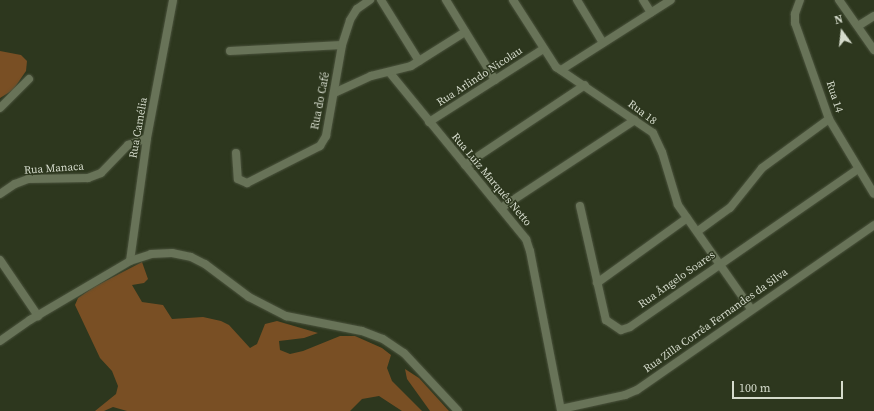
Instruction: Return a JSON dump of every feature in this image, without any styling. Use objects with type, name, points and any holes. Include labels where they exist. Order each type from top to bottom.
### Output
[{"type":"street","name":"Rua Camélia","points":[[130,261],[147,138],[173,0]]},
{"type":"street","points":[[381,0],[419,60]]},
{"type":"street","points":[[446,0],[495,80]]},
{"type":"street","name":"Rua 18","points":[[513,0],[543,49],[561,70],[653,133],[658,142],[673,193],[687,218],[698,231],[751,309]]},
{"type":"street","points":[[577,0],[603,43]]},
{"type":"street","points":[[643,0],[651,13]]},
{"type":"street","points":[[561,70],[671,0]]},
{"type":"street","name":"Rua 14","points":[[800,0],[794,14],[795,23],[829,119],[874,194]]},
{"type":"street","points":[[839,0],[874,50]]},
{"type":"street","name":"Rua do Café","points":[[236,153],[238,179],[248,183],[320,146],[326,136],[342,45],[350,20],[367,1]]},
{"type":"street","points":[[858,26],[874,16]]},
{"type":"street","points":[[334,93],[370,76],[390,73],[419,60],[465,32]]},
{"type":"street","points":[[230,51],[342,45]]},
{"type":"street","name":"Rua Arlindo Nicolau","points":[[429,122],[543,49]]},
{"type":"street","name":"Rua Luiz Marquês Netto","points":[[390,73],[429,122],[519,228],[530,251],[561,410]]},
{"type":"street","points":[[0,108],[29,79]]},
{"type":"street","points":[[465,165],[585,86]]},
{"type":"street","points":[[698,231],[730,208],[762,168],[829,119]]},
{"type":"street","points":[[501,208],[635,120]]},
{"type":"street","name":"Rua Manaca","points":[[0,194],[15,184],[28,179],[88,178],[101,172],[128,145],[147,138]]},
{"type":"street","name":"Rua Ângelo Soares","points":[[580,206],[606,320],[620,330],[630,327],[720,263],[858,169]]},
{"type":"street","points":[[597,283],[687,218]]},
{"type":"street","name":"Rua Zilla Corrêa Fernandes da Silva","points":[[561,410],[625,396],[637,390],[751,309],[874,225]]},
{"type":"street","points":[[0,341],[38,316],[130,261],[151,254],[172,254],[191,257],[249,296],[286,316],[362,331],[383,339],[404,353],[458,411]]},
{"type":"street","points":[[0,260],[38,316]]},
{"type":"shaded area","points":[[0,51],[21,55],[27,61],[26,71],[13,90],[0,98]]},
{"type":"shaded area","points":[[142,262],[148,279],[144,283],[132,285],[142,302],[163,305],[172,319],[203,317],[221,321],[229,325],[250,348],[257,344],[265,324],[277,321],[318,333],[304,338],[279,341],[280,350],[290,354],[303,351],[340,336],[355,336],[382,348],[391,355],[387,368],[392,381],[422,411],[402,411],[379,396],[362,399],[350,411],[127,411],[113,407],[104,411],[95,411],[116,394],[118,386],[112,371],[100,358],[75,305],[78,298],[94,287]]},
{"type":"shaded area","points":[[405,369],[419,378],[449,411],[430,411],[407,379]]}]
